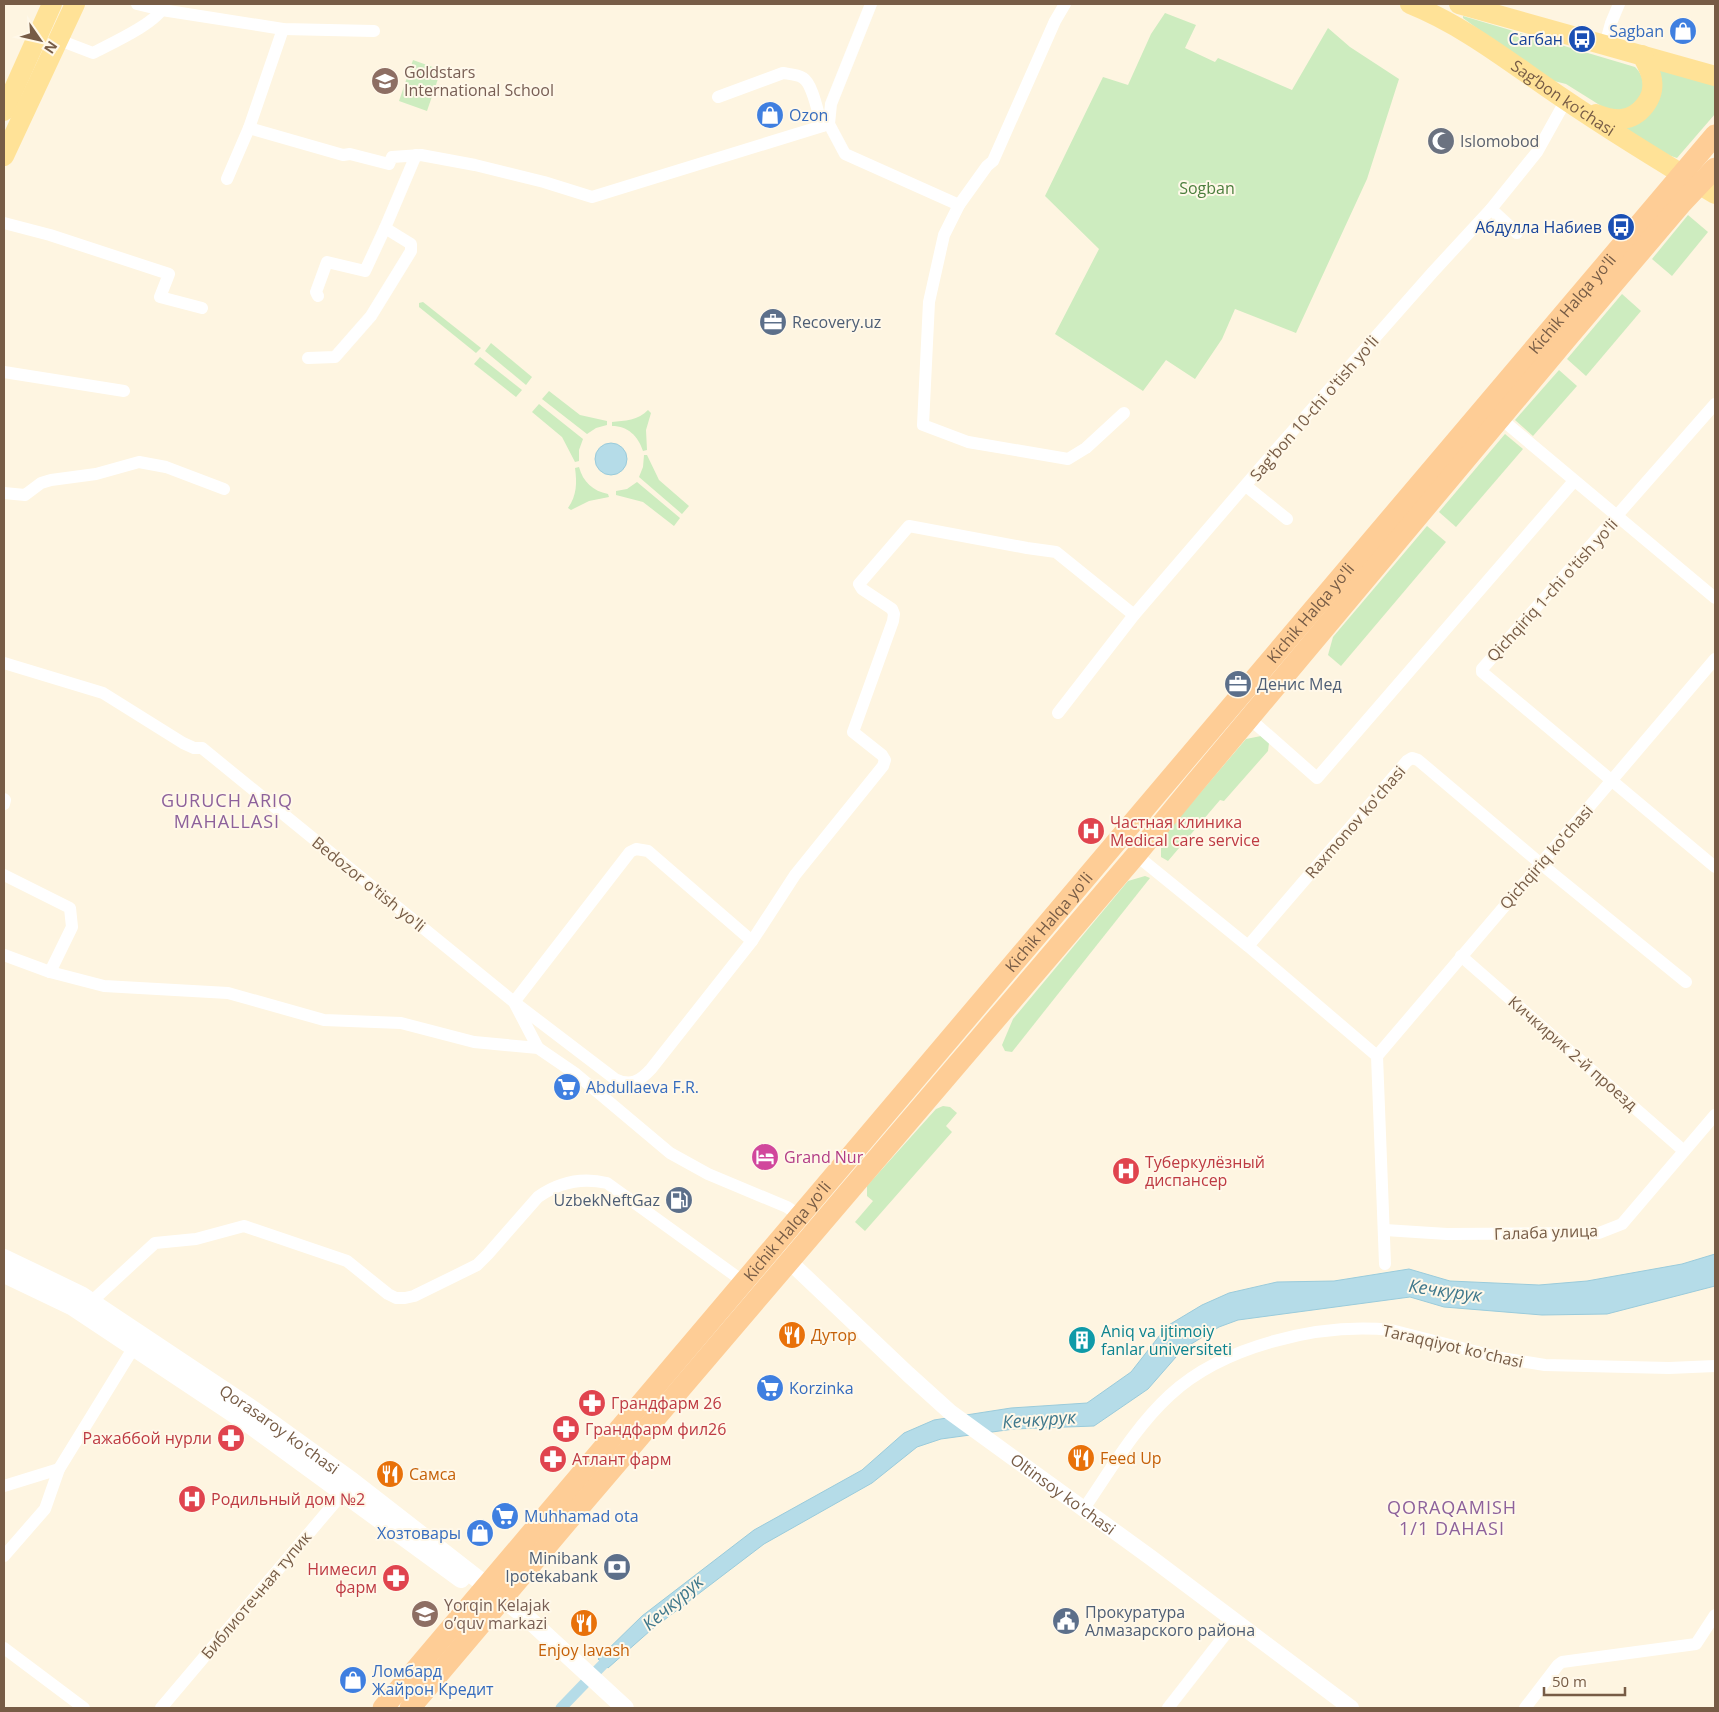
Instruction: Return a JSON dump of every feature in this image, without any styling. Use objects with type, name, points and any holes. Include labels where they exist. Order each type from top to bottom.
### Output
[{"type":"highway","name":"Kichik Halqa yo'li","points":[[1699,184],[1715,135]]},
{"type":"highway","name":"Kichik Halqa yo'li","points":[[679,1375],[744,1282],[1010,968],[1406,515],[1563,330],[1715,168]]},
{"type":"highway","name":"Kichik Halqa yo'li","points":[[383,1708],[491,1596],[679,1375],[790,1262],[1250,719],[1406,515],[1500,418],[1563,330]]},
{"type":"highway","points":[[1010,968],[1027,984]]},
{"type":"highway","name":"Kichik Halqa yo'li","points":[[410,1708],[491,1596]]},
{"type":"main road","points":[[4,111],[52,4]]},
{"type":"main road","points":[[4,156],[76,4]]},
{"type":"main road","name":"Sag’bon ko’chasi","points":[[1410,4],[1438,15],[1460,28],[1574,105],[1699,184]]},
{"type":"main road","points":[[1459,4],[1715,76]]},
{"type":"main road","points":[[1574,105],[1613,119],[1629,118],[1638,113],[1650,98],[1653,82],[1642,55]]},
{"type":"main road","name":"Qorasaroy ko'chasi","points":[[4,1258],[81,1295],[255,1411],[347,1488],[491,1596],[524,1615],[594,1688],[625,1708]]},
{"type":"main road","name":"Qorasaroy ko'chasi","points":[[4,1274],[73,1307],[347,1488]]},
{"type":"main road","name":"Qorasaroy ko'chasi","points":[[594,1688],[607,1708]]},
{"type":"street","points":[[137,4],[164,7],[283,29],[374,31]]},
{"type":"street","points":[[825,125],[830,104],[871,4]]},
{"type":"street","points":[[1066,4],[1055,21],[993,161],[987,166],[959,205],[944,236],[929,302],[923,425],[968,442],[1068,459],[1086,448],[1124,413]]},
{"type":"street","points":[[1605,45],[1619,4]]},
{"type":"street","points":[[59,40],[93,53],[145,25],[164,7]]},
{"type":"street","points":[[227,179],[249,128],[283,29]]},
{"type":"street","points":[[718,98],[783,73],[804,78],[809,84],[825,125],[845,154],[959,205]]},
{"type":"street","name":"Sag'bon 10-chi o'tish yo'li","points":[[1058,713],[1134,615],[1432,273],[1491,209],[1574,105]]},
{"type":"street","points":[[249,128],[342,155],[350,154],[389,164],[392,157],[421,154],[544,182],[592,197],[825,125]]},
{"type":"street","points":[[318,296],[316,292],[327,262],[365,271],[416,155]]},
{"type":"street","points":[[1491,209],[1517,233]]},
{"type":"street","points":[[4,223],[50,235],[169,274],[160,297],[202,308]]},
{"type":"street","points":[[308,358],[335,357],[371,316],[411,251],[411,244],[385,228]]},
{"type":"street","points":[[4,372],[124,392]]},
{"type":"street","name":"Qichqiriq 1-chi o'tish yo'li","points":[[1612,780],[1482,672],[1482,669],[1715,404]]},
{"type":"street","points":[[1500,418],[1715,598]]},
{"type":"street","points":[[4,493],[25,495],[40,483],[96,474],[139,462],[166,467],[224,489]]},
{"type":"street","points":[[1250,719],[1317,778],[1574,481]]},
{"type":"street","points":[[1246,486],[1287,519]]},
{"type":"street","points":[[800,1216],[787,1207],[708,1174],[670,1153],[576,1074],[538,1048],[514,1002],[630,852],[636,849],[648,852],[752,941],[795,875],[883,766],[885,760],[882,755],[852,732],[880,661],[894,614],[892,609],[862,589],[859,584],[909,526],[1056,552],[1134,615]]},
{"type":"street","name":"Qichqiriq ko'chasi","points":[[1377,1056],[1715,658]]},
{"type":"street","name":"Bedozor o'tish yo'li","points":[[4,663],[103,693],[183,743],[194,748],[202,748],[514,1002],[615,1079],[628,1084],[634,1083],[643,1077],[752,941]]},
{"type":"street","name":"Raxmonov ko'chasi","points":[[1248,946],[1407,761],[1412,758],[1418,760],[1541,864]]},
{"type":"street","points":[[1612,780],[1715,867]]},
{"type":"street","points":[[4,800],[4,804]]},
{"type":"street","points":[[1136,855],[1248,946],[1377,1056],[1386,1264]]},
{"type":"street","points":[[1541,864],[1686,982]]},
{"type":"street","points":[[4,875],[70,908],[72,927],[50,972]]},
{"type":"street","points":[[4,955],[50,972],[104,986],[228,993],[324,1020],[401,1023],[474,1042],[538,1048]]},
{"type":"street","name":"Кичкирик 2-й проезд","points":[[1461,956],[1684,1151]]},
{"type":"street","name":"Галаба улица","points":[[1385,1230],[1446,1234],[1599,1233],[1622,1224],[1715,1115]]},
{"type":"street","points":[[91,1302],[155,1243],[196,1240],[244,1226],[347,1261],[388,1294],[396,1298],[414,1296],[477,1265],[538,1197],[548,1190],[569,1182],[581,1180],[594,1180],[606,1183],[744,1282]]},
{"type":"street","name":"Oltinsoy ko'chasi","points":[[790,1262],[950,1412],[1150,1557],[1351,1708]]},
{"type":"street","name":"Taraqqiyot ko'chasi","points":[[1083,1510],[1140,1426],[1180,1386],[1200,1372],[1234,1355],[1298,1336],[1376,1328],[1391,1330],[1501,1358],[1545,1365],[1669,1368],[1715,1366]]},
{"type":"street","points":[[4,1556],[45,1509],[59,1470],[134,1347]]},
{"type":"street","points":[[4,1486],[59,1470]]},
{"type":"street","name":"Библиотечная тупик","points":[[161,1708],[347,1488]]},
{"type":"street","points":[[1525,1708],[1562,1662],[1696,1644],[1715,1616]]},
{"type":"street","points":[[1168,1708],[1235,1622]]},
{"type":"street","points":[[4,1648],[84,1708]]},
{"type":"green space","name":"Sogban","points":[[1165,13],[1196,25],[1185,48],[1215,62],[1218,58],[1292,90],[1328,28],[1350,47],[1399,79],[1367,179],[1296,333],[1235,309],[1222,339],[1195,379],[1166,360],[1143,391],[1055,334],[1099,249],[1045,196],[1103,77],[1128,85],[1151,34]]},
{"type":"green space","points":[[1463,16],[1635,67],[1643,80],[1642,96],[1625,111],[1606,109],[1566,84],[1546,79],[1463,18]]},
{"type":"green space","points":[[413,60],[441,70],[427,111],[399,101]]},
{"type":"green space","points":[[1658,69],[1715,85],[1715,114],[1677,158],[1665,154],[1622,127]]},
{"type":"green space","points":[[1688,215],[1708,232],[1672,276],[1652,259]]},
{"type":"green space","points":[[1622,294],[1641,311],[1586,376],[1567,359]]},
{"type":"green space","points":[[423,302],[481,348],[476,353],[419,307],[419,303]]},
{"type":"green space","points":[[491,343],[532,377],[526,385],[485,351]]},
{"type":"green space","points":[[480,357],[522,390],[516,397],[474,364]]},
{"type":"green space","points":[[1559,370],[1577,386],[1533,436],[1515,420]]},
{"type":"green space","points":[[549,391],[580,415],[607,421],[607,425],[596,428],[587,434],[542,399]]},
{"type":"green space","points":[[539,404],[583,439],[579,450],[579,461],[575,462],[562,437],[532,412]]},
{"type":"green space","points":[[648,410],[651,413],[646,430],[647,450],[643,451],[632,433],[618,426],[612,426],[612,422],[636,418]]},
{"type":"green space","points":[[1505,434],[1523,449],[1456,527],[1439,512]]},
{"type":"green space","points":[[644,455],[647,455],[659,480],[689,506],[682,514],[639,477],[643,467]]},
{"type":"green space","points":[[579,467],[589,485],[598,491],[608,494],[609,497],[589,501],[571,510],[568,508],[576,489],[575,468]]},
{"type":"green space","points":[[637,482],[680,518],[674,526],[643,502],[616,495],[616,491],[627,489]]},
{"type":"green space","points":[[1427,526],[1446,542],[1341,666],[1328,655],[1333,637]]},
{"type":"green space","points":[[1261,736],[1269,743],[1268,751],[1224,801],[1220,800],[1168,861],[1161,857],[1161,839],[1246,739]]},
{"type":"green space","points":[[1145,876],[1150,878],[1012,1052],[1005,1051],[1002,1045],[1013,1019],[1128,881]]},
{"type":"green space","points":[[943,1106],[950,1107],[957,1113],[946,1126],[952,1132],[865,1231],[855,1222],[873,1201],[867,1196],[867,1186],[936,1109]]},
{"type":"water","points":[[611,443],[623,447],[627,459],[623,471],[611,475],[599,471],[595,459],[599,447]]},
{"type":"water","points":[[1715,1254],[1715,1286],[1607,1314],[1542,1315],[1444,1307],[1410,1297],[1238,1320],[1219,1327],[1183,1349],[1148,1389],[1094,1426],[1014,1429],[941,1439],[917,1447],[872,1483],[764,1544],[651,1630],[608,1668],[598,1659],[642,1616],[754,1530],[862,1470],[904,1433],[934,1420],[1011,1408],[1087,1403],[1131,1372],[1167,1326],[1202,1305],[1229,1293],[1277,1282],[1334,1281],[1409,1269],[1450,1281],[1539,1285],[1587,1281],[1682,1264]]},
{"type":"waterway","name":"Кечкурук","points":[[561,1708],[614,1653]]},
{"type":"place","name":"Sagban","points":[[1683,31]]},
{"type":"place","name":"Сагбан","points":[[1582,39]]},
{"type":"place","name":"Goldstars International School","points":[[385,81]]},
{"type":"place","name":"Ozon","points":[[770,115]]},
{"type":"place","name":"Islomobod","points":[[1441,141]]},
{"type":"place","name":"Абдулла Набиев","points":[[1621,227]]},
{"type":"place","name":"Recovery.uz","points":[[773,322]]},
{"type":"place","name":"Денис Мед","points":[[1238,684]]},
{"type":"place","name":"Частная клиника Medical care service","points":[[1091,831]]},
{"type":"place","name":"Abdullaeva F.R.","points":[[567,1087]]},
{"type":"place","name":"Grand Nur","points":[[765,1157]]},
{"type":"place","name":"Туберкулёзный диспансер","points":[[1126,1171]]},
{"type":"place","name":"UzbekNeftGaz","points":[[679,1200]]},
{"type":"place","name":"Дутор","points":[[792,1335]]},
{"type":"place","name":"Aniq va ijtimoiy fanlar universiteti","points":[[1082,1340]]},
{"type":"place","name":"Korzinka","points":[[770,1388]]},
{"type":"place","name":"Грандфарм 26","points":[[592,1403]]},
{"type":"place","name":"Грандфарм фил26","points":[[566,1429]]},
{"type":"place","name":"Ражаббой нурли","points":[[231,1438]]},
{"type":"place","name":"Feed Up","points":[[1081,1458]]},
{"type":"place","name":"Атлант фарм","points":[[553,1459]]},
{"type":"place","name":"Самса","points":[[390,1474]]},
{"type":"place","name":"Родильный дом №2","points":[[192,1499]]},
{"type":"place","name":"Muhhamad ota","points":[[505,1516]]},
{"type":"place","name":"Хозтовары","points":[[480,1533]]},
{"type":"place","name":"Minibank Ipotekabank","points":[[617,1567]]},
{"type":"place","name":"Нимесил фарм","points":[[396,1578]]},
{"type":"place","name":"Yorqin Kelajak o’quv markazi","points":[[425,1614]]},
{"type":"place","name":"Прокуратура Алмазарского района","points":[[1066,1621]]},
{"type":"place","name":"Enjoy lavash","points":[[584,1623]]},
{"type":"place","name":"Ломбард Жайрон Кредит","points":[[353,1680]]},
{"type":"district","name":"GURUCH ARIQ MAHALLASI","points":[[227,811]]},
{"type":"district","name":"QORAQAMISH 1/1 DAHASI","points":[[1452,1518]]}]
